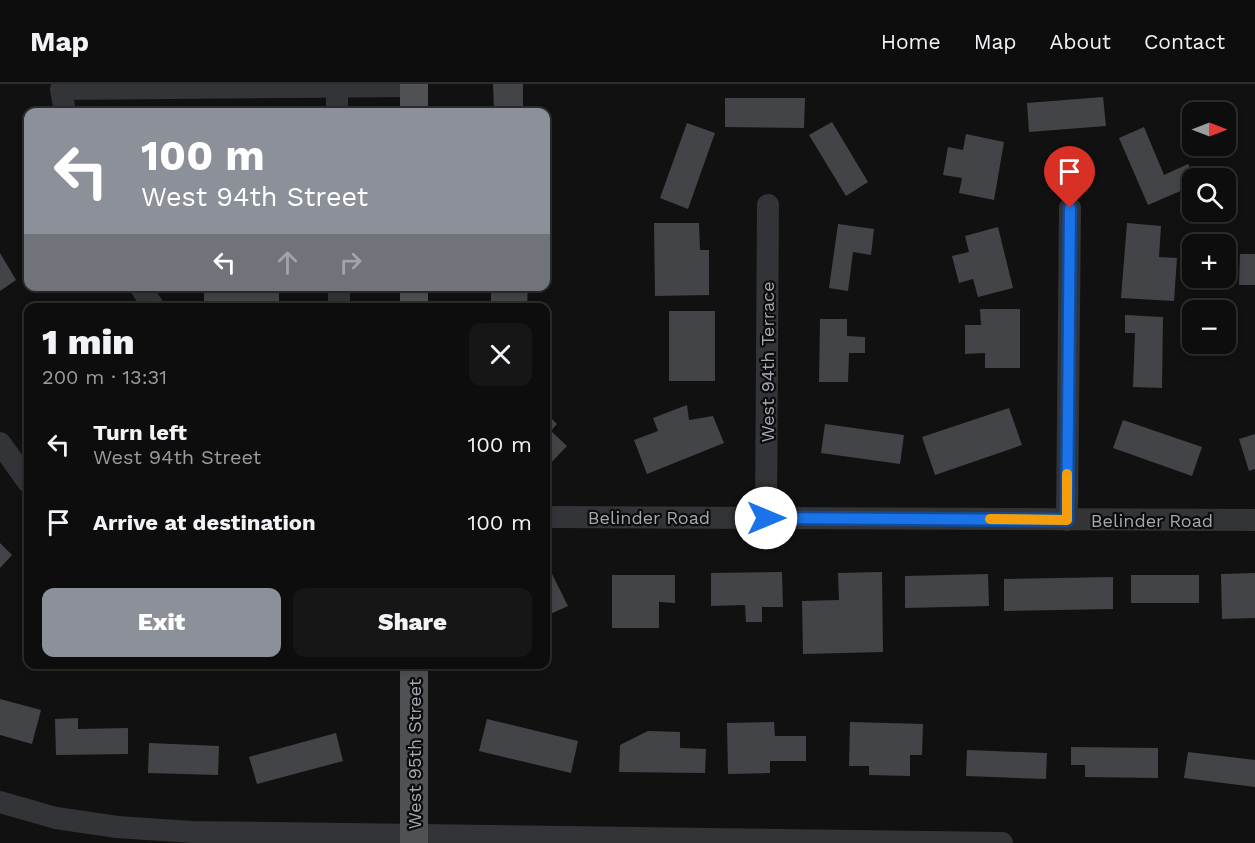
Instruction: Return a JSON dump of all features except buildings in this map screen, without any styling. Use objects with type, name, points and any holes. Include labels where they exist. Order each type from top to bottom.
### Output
[{"type":"main road","name":"West 95th Street","points":[[414,669],[414,839]]},
{"type":"street","points":[[337,86],[337,108]]},
{"type":"street","points":[[63,108],[61,90],[337,86],[414,94]]},
{"type":"street","name":"West 94th Terrace","points":[[766,518],[768,205]]},
{"type":"street","points":[[1067,520],[1070,208]]},
{"type":"street","points":[[0,443],[24,476]]},
{"type":"street","name":"Belinder Road","points":[[550,517],[1255,520]]},
{"type":"street","points":[[0,802],[56,818],[117,827],[248,834],[414,839],[1002,843]]},
{"type":"slow traffic","points":[[990,519],[1067,520],[1067,474]]},
{"type":"route","points":[[766,518],[1067,520],[1070,208]]}]
